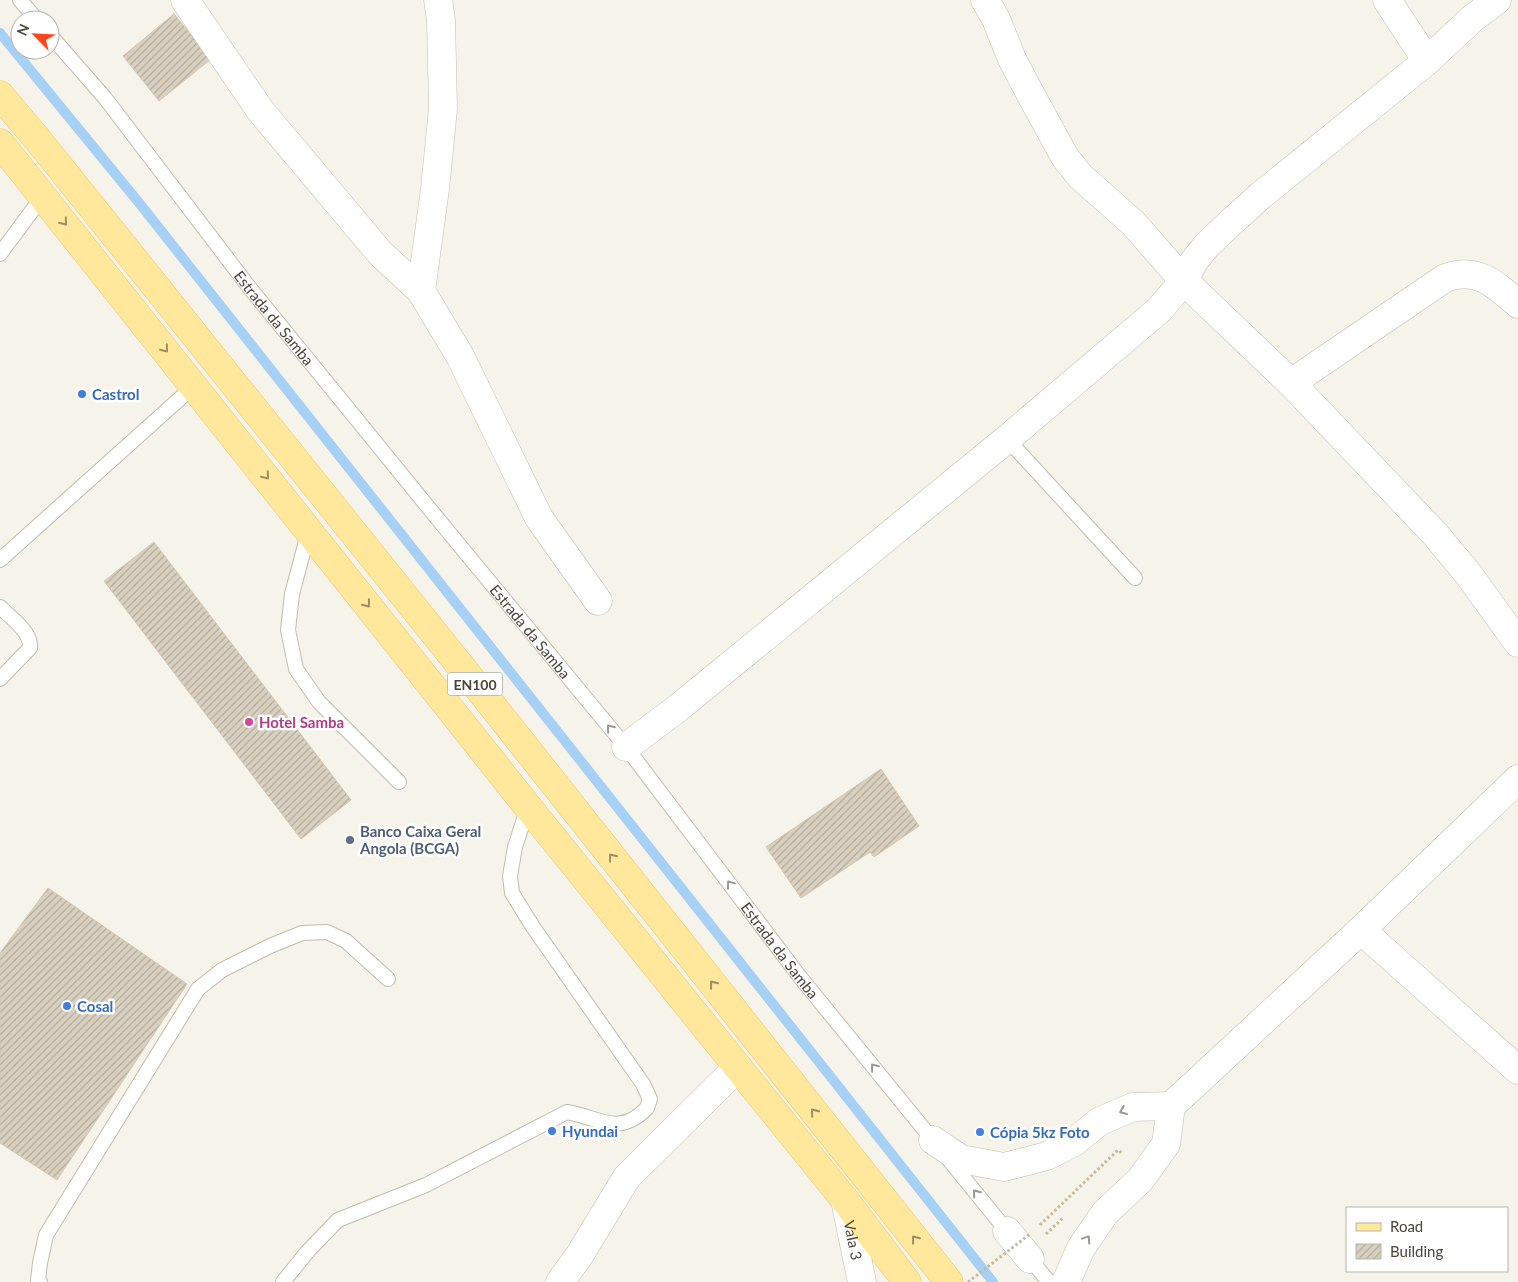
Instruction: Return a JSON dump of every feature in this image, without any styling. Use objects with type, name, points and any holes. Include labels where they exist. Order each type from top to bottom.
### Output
[{"type":"main road","name":"EN100","points":[[0,95],[483,694],[949,1282]]},
{"type":"main road","name":"EN100","points":[[0,143],[528,807],[844,1200],[907,1282]]},
{"type":"street","points":[[185,0],[260,110],[380,254],[421,291],[460,356],[539,518],[598,600]]},
{"type":"street","points":[[421,291],[436,189],[443,109],[441,20],[438,0]]},
{"type":"street","points":[[985,0],[996,19],[1012,59],[1065,157],[1080,176],[1133,223],[1184,281],[1291,383],[1435,534],[1469,575],[1518,643]]},
{"type":"street","points":[[1387,0],[1427,61]]},
{"type":"street","points":[[626,747],[678,708],[1007,438],[1159,310],[1184,281],[1194,261],[1207,245],[1227,226],[1260,196],[1427,61],[1473,18],[1497,0]]},
{"type":"street","points":[[1291,383],[1446,278],[1457,274],[1472,274],[1490,281],[1518,304]]},
{"type":"street","points":[[1066,1282],[1081,1248],[1105,1213],[1140,1180],[1166,1144],[1171,1106],[1361,930],[1518,779]]},
{"type":"street","points":[[1361,930],[1518,1070]]},
{"type":"street","points":[[560,1282],[579,1256],[627,1177],[738,1067]]},
{"type":"street","points":[[933,1140],[961,1159],[1004,1167],[1047,1156],[1074,1142],[1100,1121],[1133,1107],[1171,1106]]},
{"type":"street","name":"Vala 3","points":[[844,1200],[862,1282]]},
{"type":"lane","points":[[20,0],[28,10]]},
{"type":"lane","name":"Estrada da Samba","points":[[60,46],[105,98],[262,302],[430,510],[626,747],[800,976],[933,1140],[1022,1241],[1049,1282]]},
{"type":"lane","points":[[0,254],[43,196]]},
{"type":"lane","points":[[0,560],[194,386]]},
{"type":"lane","points":[[1007,438],[1135,578]]},
{"type":"lane","points":[[309,530],[292,594],[288,630],[296,669],[319,702],[399,782]]},
{"type":"lane","points":[[0,607],[28,635],[31,641],[30,648],[0,679]]},
{"type":"lane","points":[[284,1282],[308,1251],[338,1220],[426,1185],[567,1112],[609,1124],[627,1124],[648,1108],[650,1098],[643,1084],[533,927],[512,893],[510,876],[515,847],[528,807]]},
{"type":"lane","points":[[40,1282],[38,1280],[40,1263],[46,1235],[198,989],[222,970],[270,946],[302,933],[327,932],[346,941],[388,979]]},
{"type":"path","points":[[968,1282],[1022,1241]]},
{"type":"building","points":[[174,14],[211,59],[159,101],[123,56]]},
{"type":"building","points":[[154,542],[351,800],[301,839],[104,581]]},
{"type":"building","points":[[881,769],[919,826],[874,857],[870,852],[801,898],[766,847]]},
{"type":"building","points":[[48,888],[187,984],[57,1180],[0,1143],[0,953]]},
{"type":"waterway","points":[[0,33],[140,204],[993,1282]]},
{"type":"place","name":"Castrol","points":[[82,394]]},
{"type":"place","name":"Hotel Samba","points":[[249,722]]},
{"type":"place","name":"Banco Caixa Geral Angola (BCGA)","points":[[350,840]]},
{"type":"place","name":"Cosal","points":[[67,1006]]},
{"type":"place","name":"Hyundai","points":[[552,1131]]},
{"type":"place","name":"Cópia 5kz Foto","points":[[980,1132]]}]
